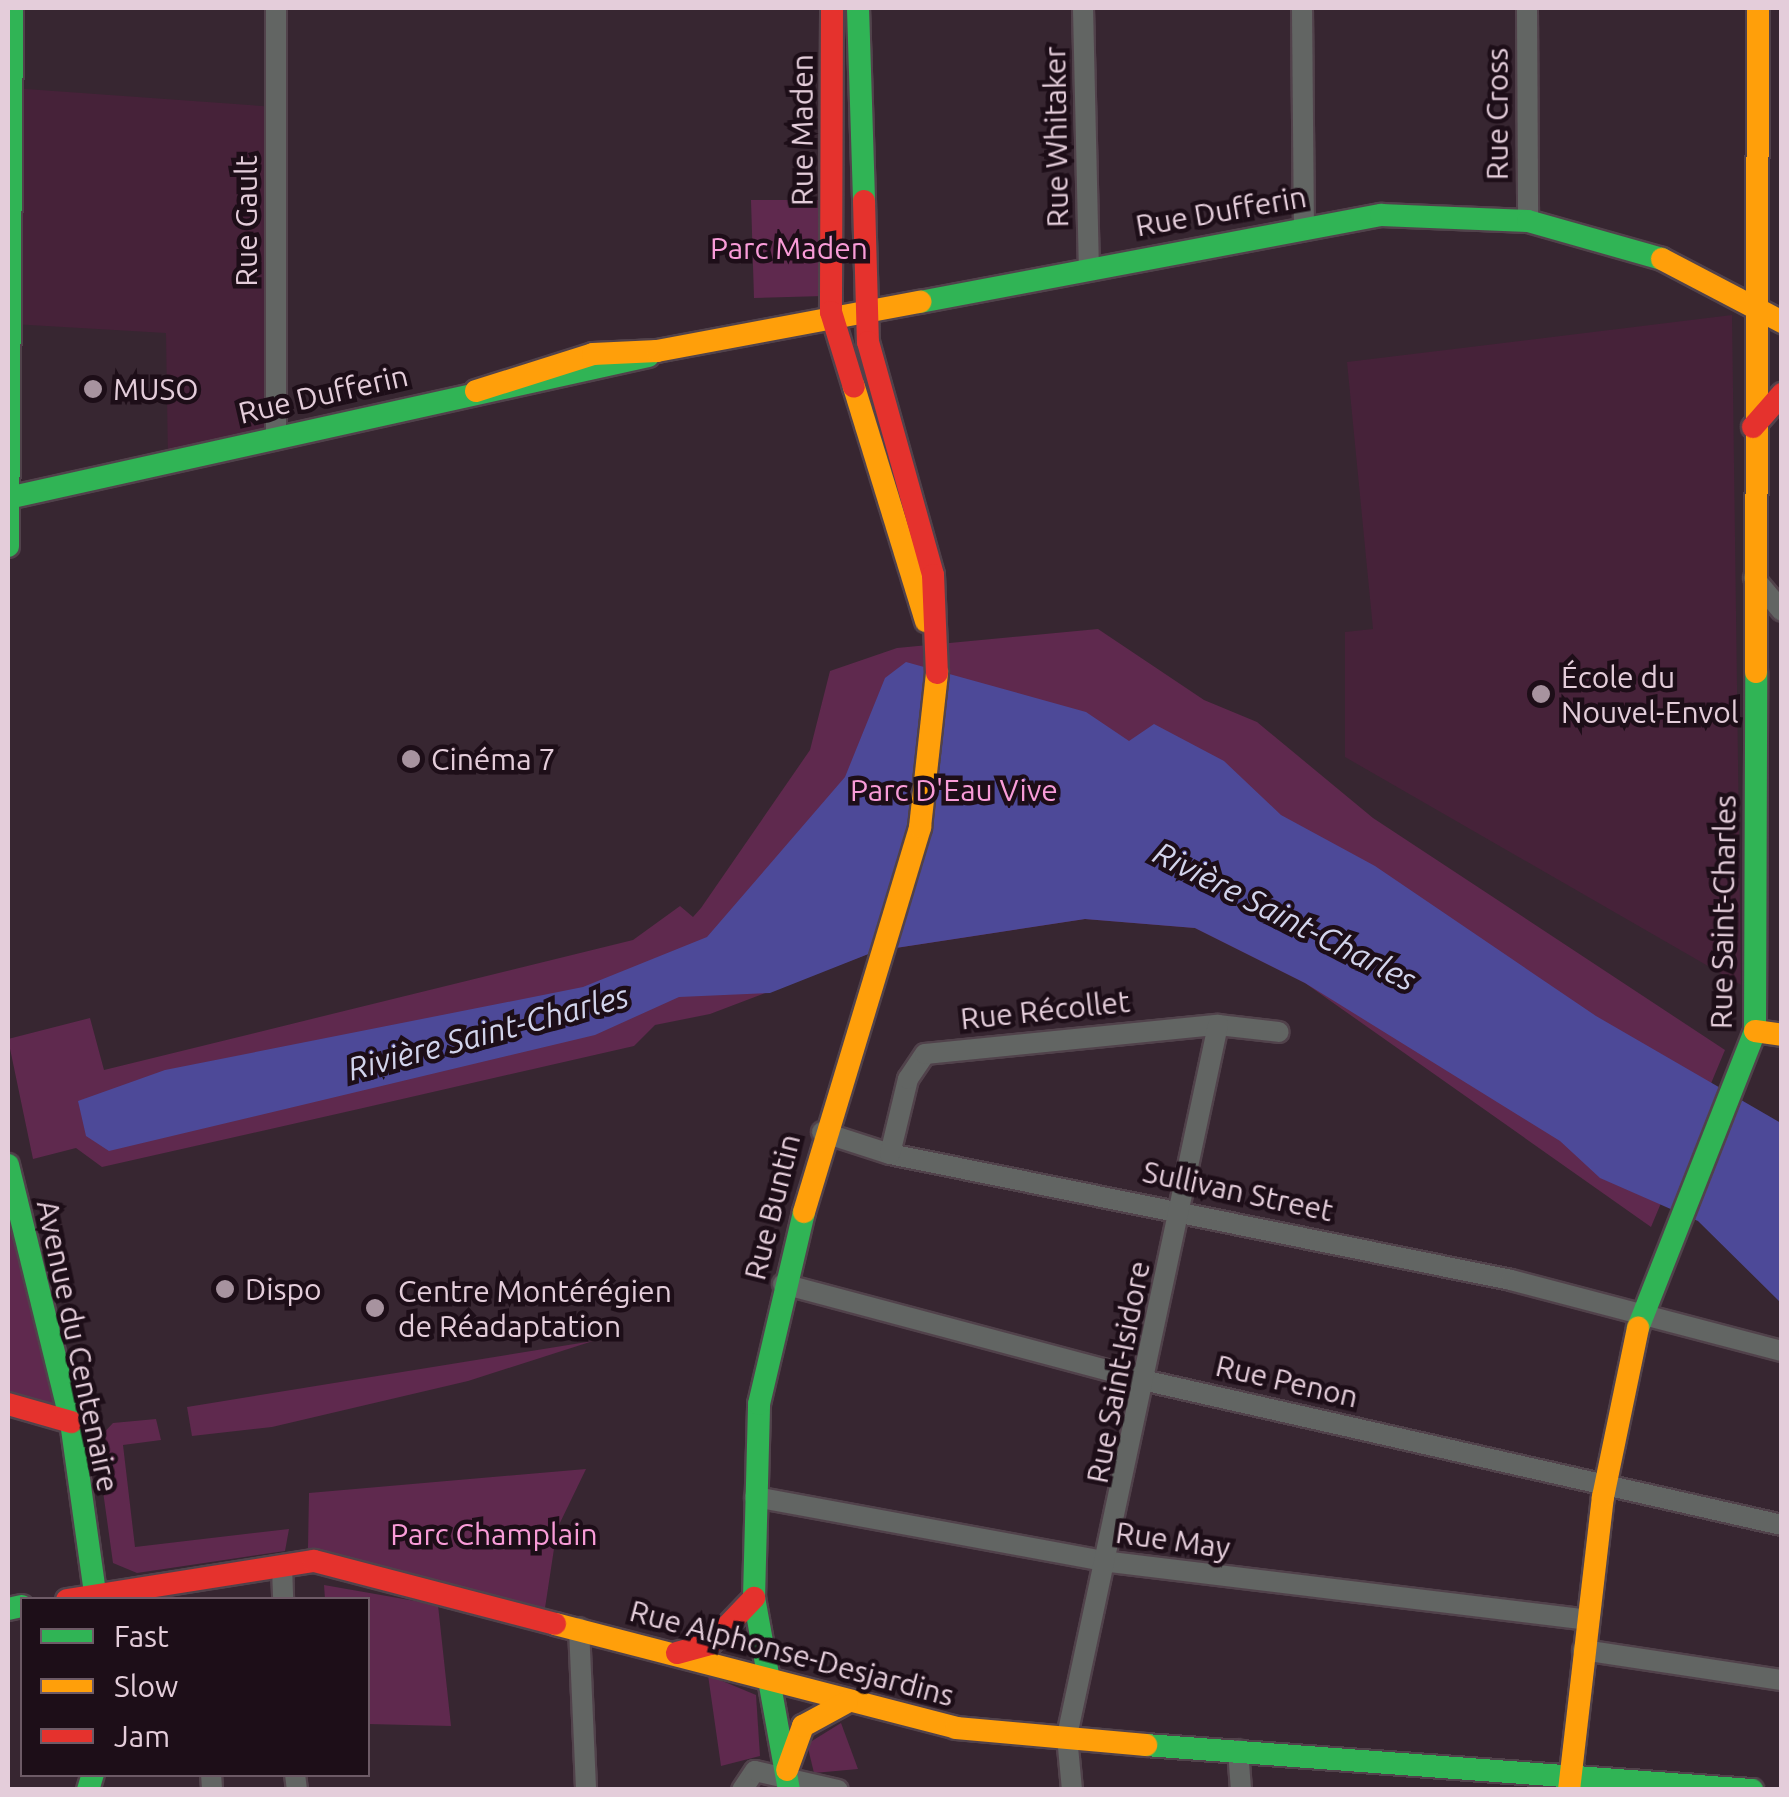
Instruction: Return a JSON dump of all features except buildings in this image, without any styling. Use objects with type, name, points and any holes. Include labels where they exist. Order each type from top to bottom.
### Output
[{"type":"street","points":[[8,546],[12,8]]},
{"type":"street","name":"Rue Gault","points":[[276,8],[276,435]]},
{"type":"street","name":"Rue Maden","points":[[831,312],[832,8]]},
{"type":"street","name":"Rue Maden","points":[[858,8],[866,307]]},
{"type":"street","name":"Rue Whitaker","points":[[1084,8],[1089,266]]},
{"type":"street","points":[[1302,8],[1304,226]]},
{"type":"street","name":"Rue Cross","points":[[1527,8],[1528,221]]},
{"type":"street","name":"Rue Saint-Charles","points":[[1569,1786],[1586,1620],[1606,1484],[1641,1314],[1666,1233],[1741,1074],[1755,1031],[1752,299],[1758,8]]},
{"type":"street","name":"Rue Dufferin","points":[[10,498],[476,390],[572,380],[657,351],[831,312],[1304,226],[1381,216],[1528,221],[1624,242],[1752,299],[1782,322]]},
{"type":"street","name":"Rue Buntin","points":[[788,1781],[763,1677],[754,1598],[759,1404],[783,1284],[822,1132],[920,827],[937,658],[933,576],[872,374],[866,307]]},
{"type":"street","name":"Rue Buntin","points":[[831,312],[937,658]]},
{"type":"street","points":[[1753,427],[1782,394]]},
{"type":"street","points":[[1754,578],[1782,611]]},
{"type":"street","name":"Rue Récollet","points":[[890,1154],[908,1079],[924,1054],[1218,1025],[1279,1032]]},
{"type":"street","name":"Rue Saint-Isidore","points":[[1072,1790],[1068,1736],[1110,1562],[1218,1025]]},
{"type":"street","points":[[1755,1031],[1782,1035]]},
{"type":"street","name":"Sullivan Street","points":[[822,1132],[890,1154],[1182,1208],[1641,1314],[1782,1351]]},
{"type":"street","name":"Avenue du Centenaire","points":[[8,1165],[70,1422],[96,1597]]},
{"type":"street","name":"Rue Penon","points":[[783,1284],[1147,1380],[1782,1525]]},
{"type":"street","points":[[8,1404],[70,1422]]},
{"type":"street","points":[[8,1429],[70,1422]]},
{"type":"street","name":"Rue May","points":[[755,1497],[1110,1562],[1586,1620]]},
{"type":"street","name":"Rue Alphonse-Desjardins","points":[[96,1597],[314,1562],[956,1728],[1238,1750],[1398,1780],[1752,1790]]},
{"type":"street","points":[[282,1566],[283,1597]]},
{"type":"street","points":[[672,1653],[710,1644],[754,1598]]},
{"type":"street","points":[[579,1628],[586,1790]]},
{"type":"street","points":[[1583,1650],[1782,1680]]},
{"type":"street","points":[[788,1781],[804,1726],[847,1702]]},
{"type":"street","points":[[1238,1750],[1240,1790]]},
{"type":"street","points":[[742,1790],[755,1771],[838,1790]]},
{"type":"shaded area","points":[[12,88],[276,107],[276,435],[168,461],[166,333],[12,324]]},
{"type":"shaded area","name":"École du Nouvel-Envol","points":[[1732,315],[1741,985],[1345,757],[1345,632],[1373,629],[1347,362]]},
{"type":"green space","name":"Parc Maden","points":[[751,200],[825,200],[824,296],[754,298]]},
{"type":"green space","name":"Parc D'Eau Vive","points":[[1098,629],[1204,700],[1257,722],[1373,818],[1725,1050],[1651,1227],[1305,983],[1195,928],[1085,919],[876,951],[710,1014],[655,1025],[634,1046],[363,1108],[102,1167],[76,1148],[33,1159],[8,1039],[90,1018],[104,1070],[633,940],[680,906],[693,917],[701,908],[810,750],[830,671],[897,648]]},
{"type":"green space","points":[[8,1196],[57,1407],[8,1396]]},
{"type":"green space","points":[[593,1341],[468,1381],[272,1427],[192,1436],[187,1407]]},
{"type":"green space","points":[[156,1419],[161,1440],[123,1445],[135,1547],[289,1529],[285,1551],[137,1573],[113,1563],[96,1441],[113,1423]]},
{"type":"green space","name":"Parc Champlain","points":[[586,1469],[557,1529],[545,1608],[308,1548],[309,1493]]},
{"type":"green space","points":[[324,1585],[438,1605],[451,1726],[370,1724],[370,1597],[325,1597]]},
{"type":"green space","points":[[708,1675],[756,1695],[760,1756],[721,1766]]},
{"type":"green space","points":[[841,1723],[858,1769],[814,1773],[807,1744]]},
{"type":"water","name":"Parc D'Eau Vive","points":[[906,662],[1086,712],[1129,741],[1154,724],[1224,761],[1281,815],[1375,866],[1596,1016],[1781,1123],[1781,1303],[1698,1221],[1600,1178],[1560,1141],[1305,983],[1195,928],[1085,919],[876,951],[770,993],[679,997],[595,1035],[109,1151],[86,1136],[78,1101],[165,1070],[583,987],[707,937],[845,777],[885,678]]},
{"type":"traffic: fast","points":[[8,546],[12,8]]},
{"type":"traffic: fast","points":[[858,8],[864,201]]},
{"type":"traffic: fast","points":[[920,302],[1381,215],[1528,221],[1662,259]]},
{"type":"traffic: fast","points":[[8,498],[648,356]]},
{"type":"traffic: fast","points":[[1638,1328],[1755,1031],[1756,672]]},
{"type":"traffic: fast","points":[[8,1165],[71,1422],[96,1597]]},
{"type":"traffic: fast","points":[[789,1790],[754,1598],[759,1404],[804,1212]]},
{"type":"traffic: fast","points":[[8,1609],[20,1606]]},
{"type":"traffic: fast","points":[[1146,1745],[1752,1790]]},
{"type":"traffic: fast","points":[[88,1790],[92,1777]]},
{"type":"traffic: slow","points":[[1756,672],[1758,8]]},
{"type":"traffic: slow","points":[[1662,259],[1782,322]]},
{"type":"traffic: slow","points":[[476,391],[593,354],[657,351],[920,302]]},
{"type":"traffic: slow","points":[[854,387],[926,621]]},
{"type":"traffic: slow","points":[[804,1212],[920,827],[937,673]]},
{"type":"traffic: slow","points":[[1755,1031],[1782,1035]]},
{"type":"traffic: slow","points":[[1569,1790],[1603,1497],[1638,1328]]},
{"type":"traffic: slow","points":[[555,1624],[956,1728],[1146,1745]]},
{"type":"traffic: slow","points":[[787,1770],[803,1726],[847,1702]]},
{"type":"traffic: jam","points":[[832,8],[831,312],[854,387]]},
{"type":"traffic: jam","points":[[864,201],[868,342],[933,575],[937,673]]},
{"type":"traffic: jam","points":[[1753,427],[1782,394]]},
{"type":"traffic: jam","points":[[8,1404],[71,1422]]},
{"type":"traffic: jam","points":[[86,1597],[314,1561],[555,1624]]},
{"type":"traffic: jam","points":[[677,1653],[710,1644],[754,1598]]},
{"type":"place","name":"MUSO","points":[[93,389]]},
{"type":"place","name":"École du Nouvel-Envol","points":[[1541,694]]},
{"type":"place","name":"Cinéma 7","points":[[411,759]]},
{"type":"place","name":"Dispo","points":[[225,1289]]},
{"type":"place","name":"Centre Montérégien de Réadaptation","points":[[375,1308]]},
{"type":"water label","name":"Rivière Saint-Charles","points":[[1285,916]]},
{"type":"water label","name":"Rivière Saint-Charles","points":[[488,1032]]}]
